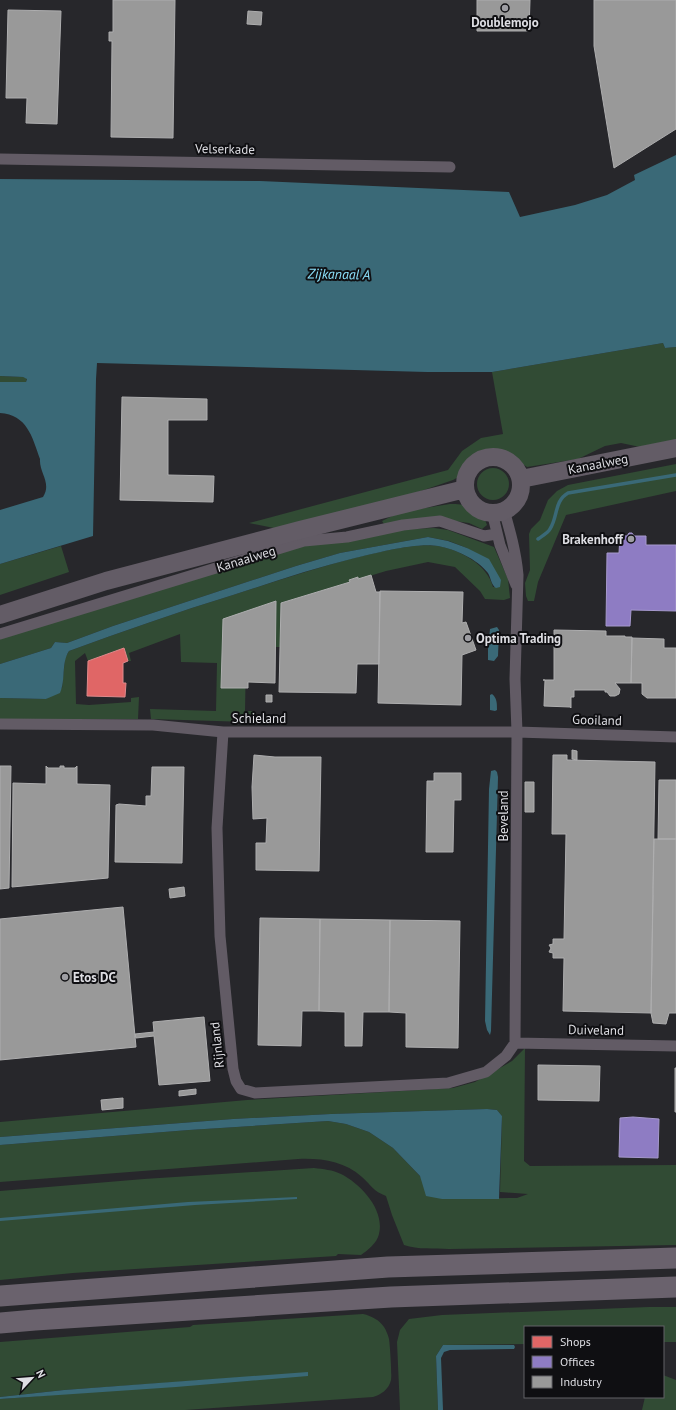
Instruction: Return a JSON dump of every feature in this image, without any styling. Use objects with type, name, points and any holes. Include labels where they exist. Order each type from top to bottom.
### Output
[{"type":"highway","points":[[0,1296],[388,1267],[676,1258]]},
{"type":"highway","points":[[0,1323],[51,1318],[391,1297],[676,1287]]},
{"type":"main road","name":"Kanaalweg","points":[[521,479],[676,448]]},
{"type":"main road","points":[[488,457],[502,458],[514,466],[521,479],[521,488],[518,497],[512,505],[498,511],[483,511],[475,506],[465,489],[466,475],[475,463],[488,457]]},
{"type":"main road","name":"Kanaalweg","points":[[0,614],[113,580],[300,530],[465,489]]},
{"type":"street","name":"Velserkade","points":[[0,159],[450,167]]},
{"type":"street","name":"Beveland","points":[[498,511],[497,534],[513,580],[518,589]]},
{"type":"street","name":"Beveland","points":[[498,511],[517,562],[518,589],[515,679],[518,732],[515,1043]]},
{"type":"street","name":"Kanaalweg","points":[[0,634],[304,541],[346,537],[403,525],[440,521],[484,536],[497,534]]},
{"type":"street","name":"Schieland","points":[[0,724],[153,725],[224,732],[518,732]]},
{"type":"street","name":"Rijnland","points":[[224,732],[217,828],[220,936],[233,1069],[236,1080],[241,1089],[255,1093],[448,1083],[486,1072],[506,1056],[515,1043]]},
{"type":"street","name":"Gooiland","points":[[518,732],[676,737]]},
{"type":"street","name":"Duiveland","points":[[515,1043],[676,1046]]},
{"type":"green space","points":[[663,343],[665,348],[676,347],[676,441],[640,447],[621,443],[605,446],[578,459],[527,467],[503,452],[491,451],[474,458],[462,475],[453,480],[418,492],[279,529],[249,523],[448,470],[462,451],[481,438],[503,434],[492,372]]},
{"type":"green space","points":[[0,376],[27,378],[26,382],[0,382]]},
{"type":"green space","points":[[676,464],[676,491],[566,515],[538,582],[534,601],[528,601],[525,583],[530,570],[529,534],[531,529],[540,520],[548,500],[557,491],[568,485]]},
{"type":"green space","points":[[490,468],[496,468],[506,475],[509,484],[508,490],[502,497],[496,500],[490,500],[480,493],[477,487],[477,481],[484,471]]},
{"type":"green space","points":[[450,504],[460,504],[468,507],[484,517],[487,525],[482,529],[469,523],[433,518],[384,524],[382,521],[400,512]]},
{"type":"green space","points":[[434,528],[448,530],[494,547],[508,579],[510,598],[504,600],[485,599],[480,591],[455,567],[428,562],[386,571],[281,603],[280,647],[274,647],[246,658],[245,711],[253,711],[254,716],[248,722],[151,719],[150,709],[216,711],[217,663],[181,662],[180,634],[129,653],[131,661],[128,661],[124,648],[88,661],[85,653],[75,661],[76,704],[89,705],[131,702],[131,698],[139,697],[138,719],[0,719],[0,698],[46,699],[62,688],[65,658],[69,651],[192,608],[354,558],[419,545],[438,546],[455,551],[472,559],[485,571],[493,587],[500,587],[467,548],[449,541],[428,537],[340,553],[296,566],[113,626],[67,643],[55,642],[51,648],[0,664],[0,637],[303,545],[409,529]]},
{"type":"green space","points":[[61,546],[69,572],[0,595],[0,564]]},
{"type":"green space","points":[[525,1048],[524,1161],[530,1166],[676,1165],[676,1245],[449,1249],[409,1247],[404,1245],[386,1196],[375,1190],[362,1177],[348,1167],[315,1159],[298,1159],[0,1182],[0,1145],[328,1121],[346,1124],[369,1132],[393,1148],[442,1199],[517,1198],[528,1194],[500,1192],[502,1116],[497,1110],[487,1109],[331,1114],[233,1119],[0,1137],[0,1122],[247,1100],[453,1088],[475,1082],[512,1061]]},
{"type":"green space","points":[[314,1168],[335,1172],[349,1178],[363,1191],[375,1207],[380,1225],[379,1234],[369,1249],[361,1255],[338,1254],[336,1256],[73,1273],[0,1280],[0,1191],[144,1179]]},
{"type":"green space","points":[[676,1307],[676,1342],[664,1342],[664,1326],[524,1326],[524,1344],[443,1345],[436,1356],[438,1410],[400,1410],[397,1342],[400,1330],[409,1319],[442,1315]]},
{"type":"green space","points":[[363,1314],[380,1322],[385,1328],[389,1339],[391,1380],[384,1391],[373,1397],[185,1410],[0,1410],[0,1399],[262,1376],[64,1390],[0,1397],[0,1342],[190,1327],[193,1325]]},
{"type":"green space","points":[[664,1375],[676,1380],[676,1410],[642,1410],[645,1398],[664,1398]]},
{"type":"water","name":"Zijkanaal A","points":[[676,155],[676,347],[665,348],[663,343],[492,372],[427,372],[97,363],[93,536],[0,564],[0,510],[43,497],[46,483],[41,469],[40,459],[27,428],[17,418],[0,413],[0,382],[26,382],[27,379],[23,377],[0,376],[0,179],[260,181],[509,192],[520,217],[575,205],[607,195],[635,180],[634,175]]},
{"type":"water","points":[[428,537],[448,541],[467,548],[489,559],[501,580],[500,587],[494,587],[488,573],[478,563],[465,555],[451,550],[438,546],[419,545],[385,551],[294,575],[171,615],[69,651],[65,661],[63,683],[60,693],[46,699],[0,698],[0,664],[51,648],[55,642],[67,643],[113,626],[340,553]]},
{"type":"water","points":[[497,627],[499,630],[498,656],[494,661],[488,660],[490,629]]},
{"type":"water","points":[[492,694],[497,703],[497,710],[495,711],[490,710],[490,695]]},
{"type":"water","points":[[495,770],[498,777],[490,1035],[485,1021],[489,789],[491,771]]},
{"type":"water","points":[[487,1109],[497,1110],[502,1116],[499,1199],[442,1199],[426,1196],[420,1176],[393,1148],[369,1132],[346,1124],[328,1121],[0,1145],[0,1137],[233,1119]]},
{"type":"water","points":[[297,1197],[297,1199],[195,1205],[0,1221],[0,1218],[188,1202]]},
{"type":"water","points":[[443,1345],[514,1345],[515,1347],[514,1349],[450,1350],[444,1352],[441,1358],[443,1410],[438,1410],[436,1356]]},
{"type":"water","points":[[308,1372],[308,1376],[0,1399],[0,1397],[64,1390]]},
{"type":"building: Shops","points":[[124,648],[128,661],[123,663],[123,683],[126,683],[125,697],[87,696],[88,661]]},
{"type":"building: Offices","points":[[629,533],[632,533],[634,536],[646,536],[646,545],[676,545],[676,611],[631,610],[630,626],[606,626],[607,553],[619,553],[620,535],[627,536]]},
{"type":"building: Offices","points":[[633,1117],[659,1119],[658,1158],[619,1157],[620,1118]]},
{"type":"building: Industry","points":[[113,0],[175,0],[173,138],[111,137],[112,41],[109,41],[109,32],[113,32]]},
{"type":"building: Industry","points":[[477,0],[530,0],[529,31],[477,31]]},
{"type":"building: Industry","points":[[594,0],[676,0],[676,129],[614,168],[594,46]]},
{"type":"building: Industry","points":[[8,10],[61,11],[57,124],[26,123],[27,98],[6,98]]},
{"type":"building: Industry","points":[[248,11],[262,12],[261,25],[247,24]]},
{"type":"building: Industry","points":[[122,397],[207,399],[207,420],[168,420],[168,475],[214,476],[213,502],[120,500]]},
{"type":"building: Industry","points":[[371,575],[376,592],[380,592],[379,664],[357,664],[356,693],[279,692],[281,603],[350,582],[349,580],[358,577],[358,579]]},
{"type":"building: Industry","points":[[380,591],[463,592],[462,623],[466,622],[476,650],[462,655],[461,705],[378,703]]},
{"type":"building: Industry","points":[[276,601],[275,683],[248,682],[248,688],[221,688],[223,619]]},
{"type":"building: Industry","points":[[554,630],[606,631],[606,636],[632,637],[631,683],[615,683],[620,689],[619,694],[615,696],[610,696],[607,692],[605,692],[605,690],[574,690],[574,697],[571,697],[571,708],[544,706],[545,680],[554,680]]},
{"type":"building: Industry","points":[[632,638],[664,639],[664,648],[676,648],[676,698],[647,698],[642,694],[642,683],[631,683]]},
{"type":"building: Industry","points":[[266,695],[272,695],[272,702],[266,702]]},
{"type":"building: Industry","points":[[572,750],[577,751],[577,760],[572,759]]},
{"type":"building: Industry","points":[[254,755],[275,757],[321,757],[319,871],[256,870],[256,843],[266,843],[267,818],[253,819],[252,787]]},
{"type":"building: Industry","points":[[553,755],[567,755],[567,760],[655,762],[651,1013],[563,1011],[564,958],[553,958],[553,953],[549,952],[551,948],[549,945],[553,944],[553,939],[564,939],[566,834],[552,834]]},
{"type":"building: Industry","points":[[0,766],[11,766],[9,888],[0,889]]},
{"type":"building: Industry","points":[[46,766],[48,768],[60,768],[60,766],[64,766],[64,768],[75,768],[77,766],[77,784],[110,785],[108,878],[12,887],[13,783],[46,784]]},
{"type":"building: Industry","points":[[152,767],[184,767],[182,863],[115,862],[116,805],[146,806],[146,796],[151,796]]},
{"type":"building: Industry","points":[[434,773],[461,773],[461,800],[454,800],[453,852],[426,852],[427,781],[434,781]]},
{"type":"building: Industry","points":[[659,780],[676,780],[676,839],[658,839]]},
{"type":"building: Industry","points":[[525,782],[534,782],[534,812],[525,812]]},
{"type":"building: Industry","points":[[654,839],[676,839],[676,1013],[669,1013],[666,1024],[653,1023],[651,1013]]},
{"type":"building: Industry","points":[[184,887],[185,896],[170,898],[169,889]]},
{"type":"building: Industry","name":"Etos DC","points":[[123,907],[136,1047],[0,1060],[0,919]]},
{"type":"building: Industry","points":[[260,918],[320,919],[319,1011],[302,1011],[301,1046],[258,1045]]},
{"type":"building: Industry","points":[[320,919],[390,920],[389,1012],[363,1012],[362,1046],[345,1046],[345,1012],[319,1011]]},
{"type":"building: Industry","points":[[390,920],[460,921],[458,1048],[406,1047],[406,1013],[389,1012]]},
{"type":"building: Industry","points":[[204,1017],[210,1081],[159,1085],[154,1036],[136,1038],[135,1034],[154,1032],[153,1022]]},
{"type":"building: Industry","points":[[538,1065],[600,1066],[599,1101],[538,1100]]},
{"type":"building: Industry","points":[[676,1068],[676,1112],[675,1112]]},
{"type":"building: Industry","points":[[196,1089],[196,1094],[179,1096],[179,1091]]},
{"type":"building: Industry","points":[[123,1098],[123,1108],[102,1110],[101,1100]]},
{"type":"waterway","points":[[538,539],[549,530],[560,500],[568,493],[676,475]]},
{"type":"place","name":"Doublemojo","points":[[505,8]]},
{"type":"place","name":"Brakenhoff","points":[[631,539]]},
{"type":"place","name":"Optima Trading","points":[[468,638]]},
{"type":"place","name":"Etos DC","points":[[65,977]]}]
